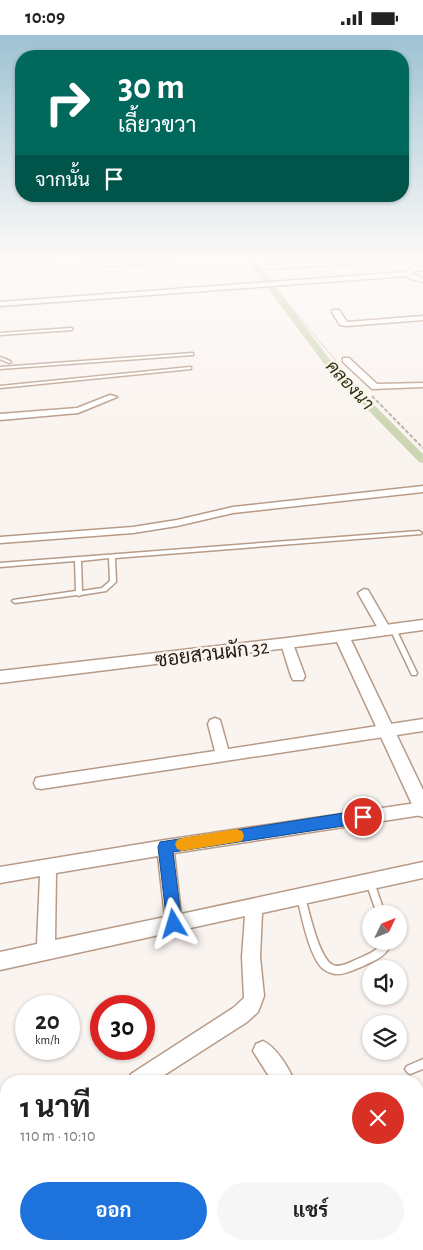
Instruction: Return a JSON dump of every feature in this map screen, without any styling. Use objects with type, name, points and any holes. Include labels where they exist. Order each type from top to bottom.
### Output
[{"type":"street","points":[[337,313],[344,323],[347,324],[392,317],[423,318]]},
{"type":"street","points":[[346,360],[375,387],[423,385]]},
{"type":"street","points":[[0,417],[78,411],[113,397]]},
{"type":"street","points":[[0,540],[64,537],[177,523],[212,513],[233,510],[423,489]]},
{"type":"street","points":[[364,593],[389,630]]},
{"type":"street","name":"ซอยสวนผัก 32","points":[[0,677],[287,644],[423,625]]},
{"type":"street","points":[[0,875],[165,847],[423,808],[385,732],[342,637]]},
{"type":"street","points":[[287,644],[298,676]]},
{"type":"street","points":[[215,724],[223,756]]},
{"type":"street","points":[[40,783],[423,725]]},
{"type":"street","points":[[165,847],[174,924]]},
{"type":"street","points":[[46,951],[48,867]]},
{"type":"street","points":[[0,961],[423,871]]},
{"type":"street","points":[[147,1075],[240,1015],[251,1005],[255,996],[251,957],[254,907]]},
{"type":"street","points":[[263,1051],[280,1075]]},
{"type":"lane","points":[[0,334],[71,329]]},
{"type":"lane","points":[[0,368],[192,354]]},
{"type":"lane","points":[[0,358],[8,362]]},
{"type":"lane","points":[[0,387],[190,368]]},
{"type":"lane","points":[[0,565],[419,533]]},
{"type":"lane","points":[[15,601],[104,590],[112,582],[112,556]]},
{"type":"lane","points":[[78,559],[79,594]]},
{"type":"lane","points":[[389,630],[414,673]]},
{"type":"lane","points":[[370,882],[378,905]]},
{"type":"lane","points":[[301,897],[318,951],[323,963],[330,969],[339,970],[378,955],[384,950]]},
{"type":"lane","points":[[410,1069],[423,1064]]},
{"type":"waterway","name":"คลองนา","points":[[290,313],[331,367],[423,460]]},
{"type":"slow traffic","points":[[182,844],[237,836]]},
{"type":"route","points":[[174,924],[165,847],[363,817]]}]
